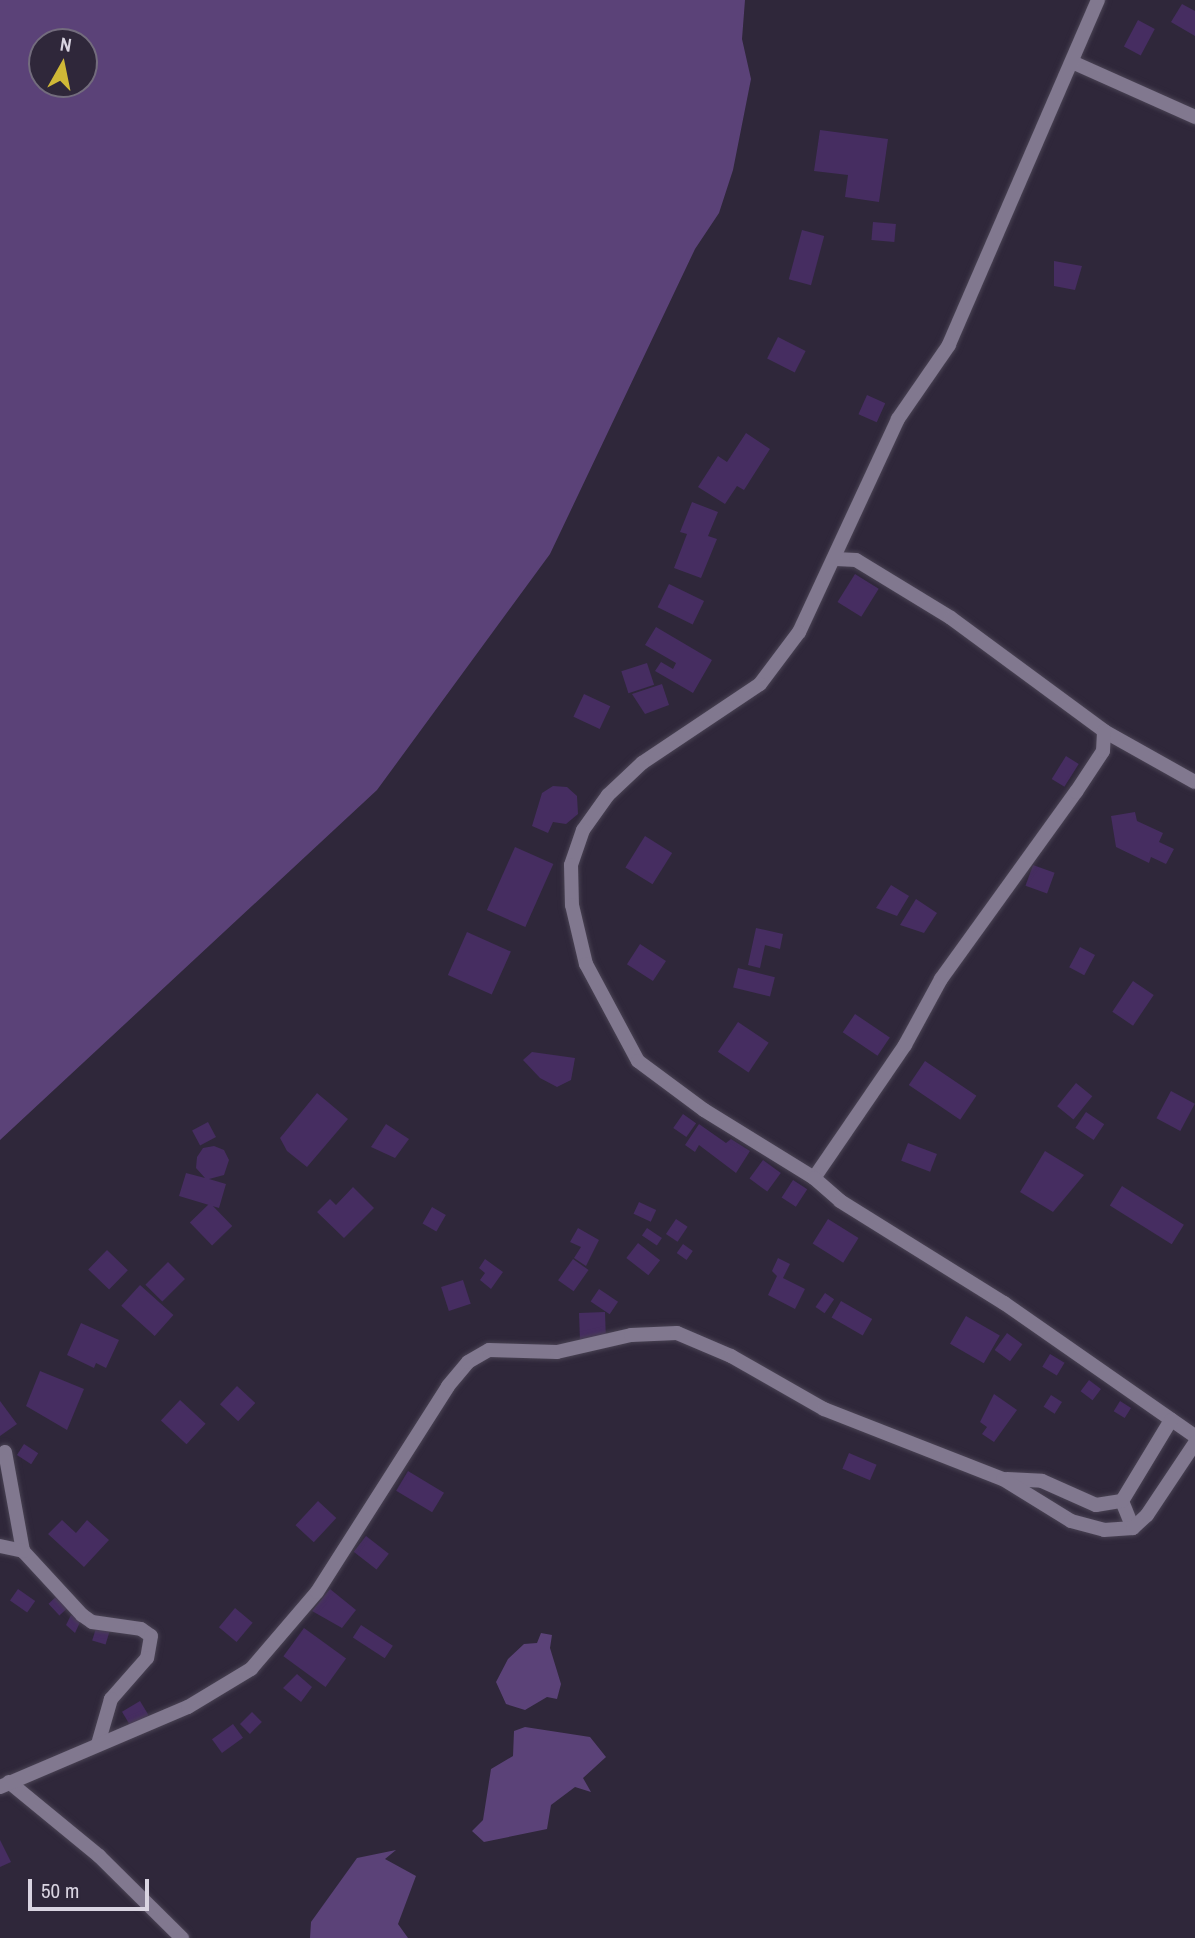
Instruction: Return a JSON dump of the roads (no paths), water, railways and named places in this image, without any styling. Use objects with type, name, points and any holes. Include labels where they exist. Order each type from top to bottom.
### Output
[{"type":"street","points":[[1098,0],[949,345],[898,419],[836,559],[799,632],[760,684],[642,763],[617,787],[583,830],[571,865],[572,905],[586,964],[638,1061],[704,1110],[814,1178],[840,1200],[1004,1303],[1195,1436]]},
{"type":"street","points":[[1072,61],[1195,117]]},
{"type":"street","points":[[836,559],[856,560],[951,618],[1104,731],[1195,782]]},
{"type":"street","points":[[814,1178],[905,1045],[941,979],[1103,751],[1104,731]]},
{"type":"street","points":[[182,1938],[99,1856],[4,1784],[188,1707],[251,1669],[274,1647],[317,1592],[448,1386],[468,1362],[489,1350],[557,1352],[631,1335],[677,1333],[731,1356],[824,1409],[1003,1479],[1071,1521],[1104,1530],[1133,1528],[1147,1515],[1195,1443]]},
{"type":"street","points":[[1003,1479],[1042,1481],[1096,1505],[1122,1501],[1150,1459],[1171,1420]]},
{"type":"street","points":[[5,1452],[23,1550],[82,1615],[92,1622],[141,1629],[150,1636],[147,1658],[111,1699],[98,1744]]},
{"type":"street","points":[[1122,1501],[1133,1528]]},
{"type":"street","points":[[0,1546],[23,1550]]}]
